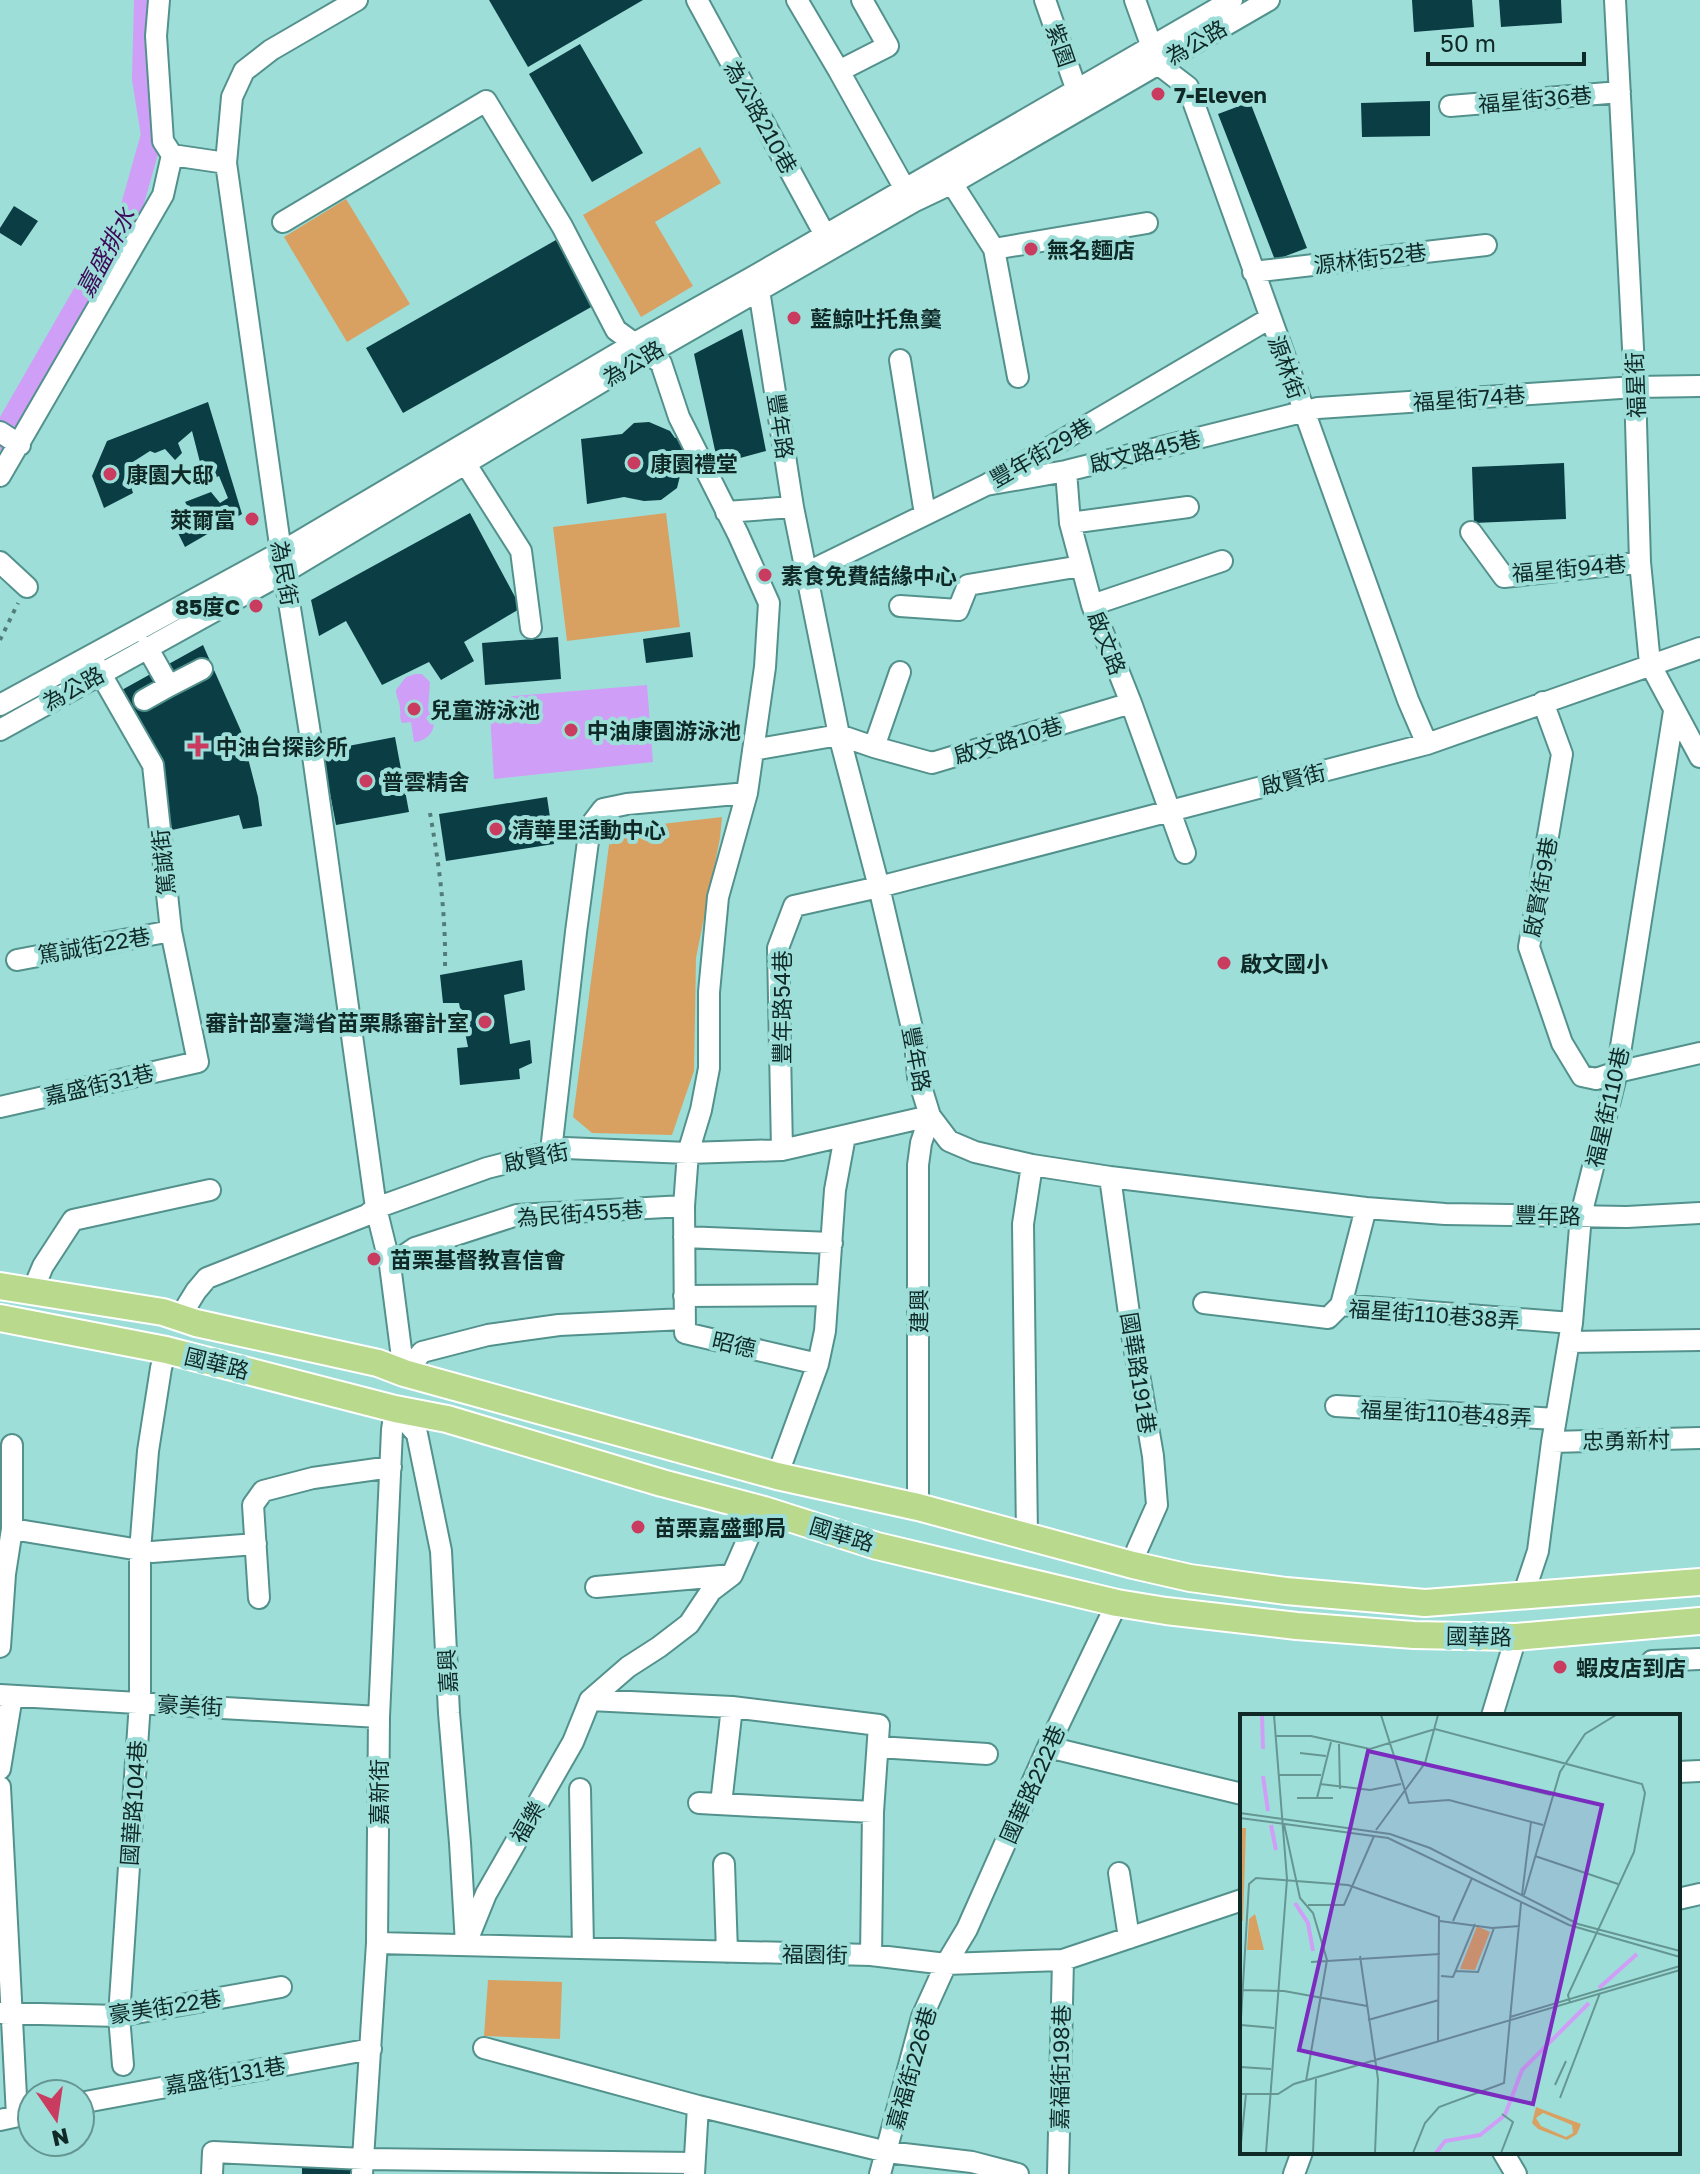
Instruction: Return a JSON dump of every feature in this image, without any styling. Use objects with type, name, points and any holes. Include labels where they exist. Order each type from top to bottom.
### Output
[{"type":"main road","name":"國華路","points":[[0,1286],[163,1312],[210,1326],[378,1363],[404,1373],[777,1476],[918,1507],[1190,1578],[1286,1591],[1425,1603],[1700,1582]]},
{"type":"main road","points":[[166,1350],[180,1317]]},
{"type":"main road","name":"國華路","points":[[0,1318],[166,1350],[395,1409],[447,1419],[764,1510],[877,1546],[1117,1603],[1297,1626],[1414,1635],[1516,1637],[1700,1621]]},
{"type":"main road","points":[[395,1409],[404,1373]]},
{"type":"main road","points":[[764,1510],[777,1476]]},
{"type":"main road","points":[[1117,1603],[1133,1565]]},
{"type":"main road","points":[[1516,1637],[1523,1596]]},
{"type":"street","points":[[0,476],[163,195],[172,155],[163,141],[156,36],[159,0]]},
{"type":"street","name":"為民街","points":[[357,0],[271,50],[244,71],[232,97],[226,163],[335,905],[376,1208],[390,1265],[404,1373]]},
{"type":"street","name":"為公路210巷","points":[[697,0],[825,235]]},
{"type":"street","points":[[797,0],[908,196]]},
{"type":"street","points":[[839,71],[888,46],[862,0]]},
{"type":"street","name":"紫園","points":[[1045,0],[1081,98]]},
{"type":"street","points":[[1135,0],[1154,55]]},
{"type":"street","name":"為公路","points":[[0,730],[95,664],[147,647],[641,348],[1154,55],[1232,0]]},
{"type":"street","name":"為公路","points":[[1154,55],[1269,0]]},
{"type":"street","name":"福星街","points":[[1615,0],[1635,387],[1640,562],[1650,664],[1700,757]]},
{"type":"street","name":"源林街","points":[[1154,55],[1188,87],[1408,700],[1427,744]]},
{"type":"street","name":"福星街36巷","points":[[1450,106],[1620,92]]},
{"type":"street","name":"昭德","points":[[283,222],[486,101],[562,226],[616,330],[661,363],[679,417],[769,603],[765,667],[747,793],[718,897],[709,992],[709,1068],[688,1153],[684,1206],[685,1333],[818,1364]]},
{"type":"street","points":[[172,155],[226,163]]},
{"type":"street","points":[[947,175],[994,249],[1018,377]]},
{"type":"street","name":"為公路","points":[[755,284],[825,235],[908,196]]},
{"type":"street","points":[[994,249],[1147,223]]},
{"type":"street","name":"源林街52巷","points":[[1253,272],[1486,245]]},
{"type":"street","name":"豐年路","points":[[755,284],[793,507],[839,735],[915,1041],[918,1077],[930,1116],[949,1141],[975,1152],[1032,1165],[1366,1208],[1445,1214],[1627,1217],[1700,1213]]},
{"type":"street","name":"豐年街29巷","points":[[806,573],[986,485],[1270,318]]},
{"type":"street","points":[[900,360],[925,514]]},
{"type":"street","name":"福星街74巷","points":[[1303,410],[1635,387],[1700,386]]},
{"type":"street","name":"啟文路45巷","points":[[986,485],[1066,471],[1303,410]]},
{"type":"street","points":[[0,432],[20,445]]},
{"type":"street","points":[[460,456],[521,551],[531,628]]},
{"type":"street","name":"啟文路","points":[[1066,471],[1070,523],[1092,605],[1185,853]]},
{"type":"street","points":[[726,512],[793,507]]},
{"type":"street","points":[[1070,523],[1188,507]]},
{"type":"street","name":"福星街94巷","points":[[1471,532],[1504,577],[1640,562]]},
{"type":"street","points":[[1092,605],[1222,561]]},
{"type":"street","points":[[0,562],[27,587]]},
{"type":"street","name":"為公路","points":[[0,705],[95,664],[283,562]]},
{"type":"street","points":[[900,606],[958,610],[968,585],[1081,566]]},
{"type":"street","points":[[147,647],[169,686]]},
{"type":"street","name":"啟賢街","points":[[879,887],[1427,744],[1700,648]]},
{"type":"street","name":"篤誠街","points":[[95,664],[153,765],[171,931],[198,1062]]},
{"type":"street","points":[[144,700],[202,669]]},
{"type":"street","points":[[874,747],[900,672]]},
{"type":"street","name":"啟賢街9巷","points":[[1543,702],[1562,754],[1529,947],[1562,1043],[1582,1076],[1596,1079],[1617,1072]]},
{"type":"street","name":"啟文路10巷","points":[[839,735],[932,763],[1131,703]]},
{"type":"street","name":"福星街110巷","points":[[1523,1596],[1538,1551],[1571,1332],[1581,1215],[1617,1072],[1674,711]]},
{"type":"street","points":[[753,750],[839,735]]},
{"type":"street","points":[[551,1151],[590,826],[603,809],[615,806],[747,793]]},
{"type":"street","name":"豐年路54巷","points":[[782,1150],[778,948],[794,906],[879,887]]},
{"type":"street","name":"篤誠街22巷","points":[[17,960],[171,931]]},
{"type":"street","points":[[1617,1072],[1700,1053]]},
{"type":"street","name":"嘉盛街31巷","points":[[0,1107],[198,1062]]},
{"type":"street","name":"啟賢街","points":[[180,1317],[207,1278],[367,1215],[376,1208],[487,1168],[565,1148],[688,1153],[782,1150],[930,1116]]},
{"type":"street","name":"建興","points":[[918,1507],[918,1165],[930,1116]]},
{"type":"street","points":[[777,1476],[818,1364],[825,1331],[835,1190],[845,1136]]},
{"type":"street","points":[[1027,1537],[1023,1224],[1032,1165]]},
{"type":"street","name":"國華路191巷","points":[[1110,1177],[1133,1342],[1153,1456],[1157,1505],[1133,1565]]},
{"type":"street","points":[[33,1290],[43,1266],[73,1220],[210,1190]]},
{"type":"street","name":"為民街455巷","points":[[390,1265],[415,1248],[517,1215],[684,1206]]},
{"type":"street","points":[[1341,1305],[1366,1208]]},
{"type":"street","points":[[684,1237],[832,1243]]},
{"type":"street","name":"昭德","points":[[684,1296],[827,1295]]},
{"type":"street","name":"福星街110巷38弄","points":[[1204,1303],[1328,1318],[1341,1305],[1571,1332]]},
{"type":"street","points":[[404,1373],[422,1352],[488,1335],[559,1325],[684,1319]]},
{"type":"street","points":[[1571,1332],[1700,1340]]},
{"type":"street","name":"國華路104巷","points":[[123,2065],[119,2016],[140,1702],[140,1551],[148,1451],[166,1350]]},
{"type":"street","name":"福星街110巷48弄","points":[[1336,1406],[1556,1419]]},
{"type":"street","name":"嘉新街","points":[[363,2167],[377,1943],[379,1717],[395,1409]]},
{"type":"street","name":"嘉興","points":[[395,1409],[417,1434],[441,1551],[466,1944]]},
{"type":"street","name":"忠勇新村","points":[[1552,1442],[1700,1438]]},
{"type":"street","points":[[0,1647],[5,1574],[12,1529],[12,1445]]},
{"type":"street","points":[[259,1598],[253,1505],[263,1491],[313,1478],[391,1467]]},
{"type":"street","name":"福樂","points":[[466,1944],[486,1894],[573,1742],[590,1700],[628,1667],[689,1624],[711,1591],[732,1575],[764,1510]]},
{"type":"street","points":[[12,1529],[152,1552],[256,1544]]},
{"type":"street","points":[[596,1587],[732,1575]]},
{"type":"street","name":"國華路222巷","points":[[946,1964],[967,1929],[1048,1747],[1117,1603]]},
{"type":"street","points":[[1493,1714],[1516,1637]]},
{"type":"street","points":[[1652,1661],[1700,1659]]},
{"type":"street","points":[[0,1769],[6,1695]]},
{"type":"street","name":"豪美街","points":[[6,1695],[379,1717]]},
{"type":"street","points":[[590,1700],[732,1707],[879,1725],[873,1812],[871,1955]]},
{"type":"street","points":[[721,1804],[732,1707]]},
{"type":"street","points":[[878,1747],[987,1754]]},
{"type":"street","points":[[1048,1747],[1240,1794]]},
{"type":"street","points":[[1680,1772],[1700,1771]]},
{"type":"street","points":[[0,1787],[8,1924],[7,2065],[16,2116]]},
{"type":"street","name":"福樂","points":[[580,1789],[583,1948]]},
{"type":"street","points":[[699,1803],[873,1812]]},
{"type":"street","points":[[724,1864],[727,1952]]},
{"type":"street","points":[[1119,1873],[1129,1938]]},
{"type":"street","points":[[1680,1899],[1700,1894]]},
{"type":"street","name":"福園街","points":[[377,1943],[871,1955],[946,1964],[1063,1960],[1240,1901]]},
{"type":"street","name":"嘉福街198巷","points":[[1058,2174],[1063,1960]]},
{"type":"street","name":"嘉福街226巷","points":[[880,2174],[922,2017],[946,1964]]},
{"type":"street","name":"豪美街22巷","points":[[5,2013],[119,2016],[281,1987]]},
{"type":"street","points":[[484,2048],[698,2106],[887,2152],[1018,2174]]},
{"type":"street","name":"嘉盛街131巷","points":[[96,2100],[371,2049]]},
{"type":"street","points":[[212,2174],[213,2152],[363,2167],[694,2168],[698,2106]]},
{"type":"street","points":[[1294,2174],[1301,2154]]},
{"type":"street","points":[[1504,2154],[1516,2174]]},
{"type":"path","points":[[0,640],[27,587]]},
{"type":"path","points":[[430,813],[440,867],[445,967]]},
{"type":"shaded area","points":[[700,147],[721,183],[655,222],[693,286],[641,317],[583,215]]},
{"type":"shaded area","points":[[346,199],[410,304],[347,342],[284,237]]},
{"type":"shaded area","points":[[666,513],[680,627],[567,641],[553,527]]},
{"type":"shaded area","name":"兒童游泳池","points":[[422,674],[430,682],[428,710],[434,726],[429,735],[414,742],[411,722],[401,721],[396,690],[406,677]]},
{"type":"shaded area","name":"中油康園游泳池","points":[[647,685],[653,762],[494,779],[489,698]]},
{"type":"shaded area","points":[[722,817],[696,958],[694,1071],[672,1135],[592,1133],[573,1117],[611,830]]},
{"type":"shaded area","points":[[488,1980],[562,1982],[560,2039],[484,2036]]},
{"type":"building","points":[[489,0],[643,0],[528,67]]},
{"type":"building","points":[[1412,0],[1472,0],[1474,27],[1414,32]]},
{"type":"building","points":[[1499,0],[1561,0],[1562,23],[1501,27]]},
{"type":"building","points":[[580,44],[643,153],[592,182],[529,74]]},
{"type":"building","points":[[1430,101],[1430,136],[1362,137],[1361,103]]},
{"type":"building","points":[[1250,102],[1307,248],[1275,260],[1218,114]]},
{"type":"building","points":[[14,206],[38,221],[21,246],[0,233]]},
{"type":"building","points":[[556,240],[593,306],[403,413],[366,348]]},
{"type":"building","points":[[742,329],[766,451],[718,464],[694,354]]},
{"type":"building","name":"康園大邸","points":[[208,402],[242,514],[185,547],[167,511],[175,509],[181,518],[192,513],[185,502],[211,492],[220,503],[228,498],[219,476],[200,484],[196,472],[202,470],[192,431],[178,443],[182,453],[175,460],[165,449],[155,453],[150,451],[125,467],[133,493],[104,508],[92,476],[107,441]]},
{"type":"building","name":"康園禮堂","points":[[649,422],[670,431],[675,438],[681,436],[691,454],[684,460],[677,488],[661,500],[624,497],[587,504],[581,439],[622,434],[634,423]]},
{"type":"building","points":[[1564,463],[1566,519],[1474,523],[1472,467]]},
{"type":"building","points":[[470,513],[521,608],[464,642],[474,661],[441,680],[429,662],[382,685],[346,621],[319,636],[311,600]]},
{"type":"building","points":[[690,632],[693,657],[646,663],[643,639]]},
{"type":"building","points":[[558,637],[561,679],[485,685],[482,643]]},
{"type":"building","name":"中油台探診所","points":[[203,645],[241,731],[262,826],[243,829],[239,815],[172,830],[160,761],[120,691]]},
{"type":"building","name":"普雲精舍","points":[[395,737],[409,812],[336,825],[322,751]]},
{"type":"building","name":"清華里活動中心","points":[[547,797],[554,844],[446,861],[439,814]]},
{"type":"building","name":"審計部臺灣省苗栗縣審計室","points":[[522,960],[525,990],[504,995],[510,1044],[530,1040],[532,1063],[519,1069],[520,1079],[460,1085],[457,1048],[468,1047],[459,1003],[443,1003],[440,975]]},
{"type":"building","points":[[302,2167],[351,2170],[351,2174],[302,2174]]},
{"type":"waterway","name":"嘉盛排水","points":[[0,439],[130,213],[152,135],[143,79],[145,0]]},
{"type":"place","name":"7-Eleven","points":[[1158,94]]},
{"type":"place","name":"無名麵店","points":[[1031,249]]},
{"type":"place","name":"藍鯨吐托魚羹","points":[[794,318]]},
{"type":"place","name":"康園禮堂","points":[[634,463]]},
{"type":"place","name":"康園大邸","points":[[110,474]]},
{"type":"place","name":"萊爾富","points":[[252,519]]},
{"type":"place","name":"素食免費結緣中心","points":[[765,575]]},
{"type":"place","name":"85度C","points":[[256,606]]},
{"type":"place","name":"兒童游泳池","points":[[414,709]]},
{"type":"place","name":"中油康園游泳池","points":[[571,730]]},
{"type":"place","name":"中油台探診所","points":[[198,746]]},
{"type":"place","name":"普雲精舍","points":[[366,781]]},
{"type":"place","name":"清華里活動中心","points":[[496,829]]},
{"type":"place","name":"啟文國小","points":[[1224,963]]},
{"type":"place","name":"審計部臺灣省苗栗縣審計室","points":[[485,1022]]},
{"type":"place","name":"苗栗基督教喜信會","points":[[374,1259]]},
{"type":"place","name":"苗栗嘉盛郵局","points":[[638,1527]]},
{"type":"place","name":"蝦皮店到店","points":[[1560,1667]]}]
